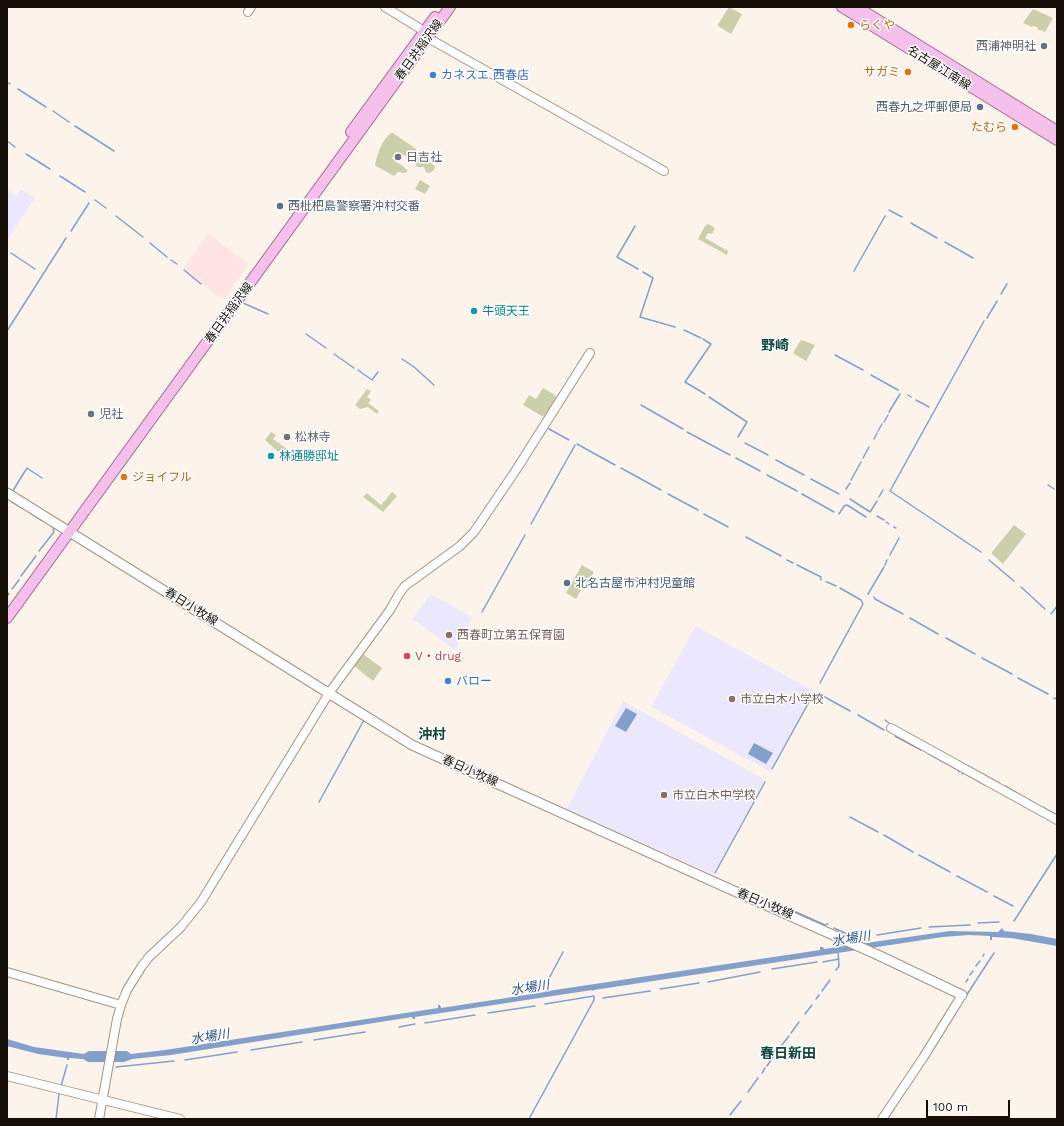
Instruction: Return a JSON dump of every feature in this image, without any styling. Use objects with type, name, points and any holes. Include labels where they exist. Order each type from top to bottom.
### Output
[{"type":"main road","name":"春日井稲沢線","points":[[426,35],[442,7]]},
{"type":"main road","name":"春日井稲沢線","points":[[7,618],[67,530],[426,35],[450,7]]},
{"type":"main road","name":"名古屋江南線","points":[[842,7],[1057,140]]},
{"type":"main road","name":"名古屋江南線","points":[[857,7],[1057,131]]},
{"type":"main road","name":"春日小牧線","points":[[7,493],[422,750],[848,941],[962,995]]},
{"type":"main road","name":"春日井稲沢線","points":[[7,606],[67,530]]},
{"type":"street","points":[[384,7],[426,35],[664,171]]},
{"type":"street","points":[[99,1119],[108,1066],[121,1005],[127,990],[142,966],[149,957],[181,927],[201,902],[329,693],[390,610],[405,586],[460,546],[474,532],[516,470],[590,353]]},
{"type":"street","points":[[891,728],[1057,820]]},
{"type":"street","points":[[7,972],[121,1005]]},
{"type":"street","points":[[882,1119],[923,1058],[962,995]]},
{"type":"street","points":[[7,1076],[180,1119]]},
{"type":"shaded area","points":[[21,189],[35,198],[7,241],[7,190],[16,196]]},
{"type":"shaded area","points":[[208,234],[248,263],[226,297],[220,298],[184,269]]},
{"type":"shaded area","name":"西春町立第五保育園","points":[[431,594],[472,617],[456,649],[453,649],[416,621],[411,621]]},
{"type":"shaded area","name":"市立白木小学校","points":[[695,627],[812,690],[813,693],[770,770],[767,770],[652,707]]},
{"type":"shaded area","name":"市立白木中学校","points":[[623,701],[762,778],[764,781],[713,874],[566,810]]},
{"type":"green space","points":[[729,7],[742,14],[731,34],[718,26]]},
{"type":"green space","points":[[1033,9],[1053,18],[1045,32],[1037,29],[1038,27],[1032,27],[1023,23]]},
{"type":"green space","points":[[391,133],[416,149],[417,152],[435,166],[434,170],[429,173],[426,172],[424,167],[417,167],[415,163],[406,159],[406,156],[396,152],[392,158],[408,171],[405,173],[398,172],[394,176],[376,166],[380,148]]},
{"type":"green space","points":[[420,180],[430,186],[425,194],[415,189]]},
{"type":"green space","points":[[708,224],[715,228],[712,234],[708,233],[705,238],[728,251],[727,255],[698,239],[705,226]]},
{"type":"green space","points":[[802,340],[815,345],[806,361],[793,353]]},
{"type":"green space","points":[[543,388],[555,395],[556,398],[545,415],[542,416],[523,405],[529,395],[536,399]]},
{"type":"green space","points":[[367,389],[371,391],[367,397],[371,400],[368,403],[379,411],[377,414],[368,407],[360,409],[355,405]]},
{"type":"green space","points":[[271,432],[276,435],[273,439],[287,449],[282,455],[265,440]]},
{"type":"green space","points":[[392,492],[397,496],[383,512],[363,497],[367,493],[381,505]]},
{"type":"green space","points":[[1014,525],[1026,534],[1003,564],[992,554],[992,552]]},
{"type":"green space","points":[[582,565],[594,572],[587,584],[585,583],[576,599],[566,593]]},
{"type":"green space","points":[[363,654],[382,668],[373,681],[354,666]]},
{"type":"water","points":[[626,708],[637,714],[626,732],[615,726]]},
{"type":"water","points":[[754,743],[773,753],[766,764],[748,754]]},
{"type":"water","points":[[1002,928],[1004,931],[1057,939],[1057,946],[1011,938],[992,937],[992,940],[990,940],[990,936],[969,935],[943,937],[415,1017],[415,1019],[412,1017],[171,1055],[132,1059],[124,1062],[88,1062],[83,1059],[69,1058],[69,1060],[67,1060],[67,1058],[38,1054],[7,1046],[7,1039],[34,1047],[84,1054],[89,1051],[127,1051],[131,1054],[165,1050],[438,1008],[438,1005],[440,1005],[441,1008],[545,992],[546,990],[548,991],[820,950],[820,947],[823,947],[824,949],[950,931],[998,932]]},
{"type":"waterway","points":[[18,89],[46,107]]},
{"type":"waterway","points":[[53,111],[69,122]]},
{"type":"waterway","points":[[75,126],[114,151]]},
{"type":"waterway","points":[[7,141],[15,147]]},
{"type":"waterway","points":[[26,154],[50,169]]},
{"type":"waterway","points":[[60,176],[85,192]]},
{"type":"waterway","points":[[95,200],[106,208]]},
{"type":"waterway","points":[[71,231],[89,203]]},
{"type":"waterway","points":[[889,210],[902,217]]},
{"type":"waterway","points":[[116,216],[143,237]]},
{"type":"waterway","points":[[854,271],[885,216]]},
{"type":"waterway","points":[[911,223],[937,238]]},
{"type":"waterway","points":[[635,226],[617,257],[638,269]]},
{"type":"waterway","points":[[7,331],[66,238]]},
{"type":"waterway","points":[[945,242],[973,258]]},
{"type":"waterway","points":[[150,243],[167,257]]},
{"type":"waterway","points":[[11,253],[35,269]]},
{"type":"waterway","points":[[171,260],[177,264]]},
{"type":"waterway","points":[[184,270],[201,284]]},
{"type":"waterway","points":[[643,272],[653,278],[640,317],[675,327]]},
{"type":"waterway","points":[[1001,294],[1007,284]]},
{"type":"waterway","points":[[987,318],[997,301]]},
{"type":"waterway","points":[[243,303],[268,314]]},
{"type":"waterway","points":[[981,552],[890,491],[984,321]]},
{"type":"waterway","points":[[684,330],[701,338]]},
{"type":"waterway","points":[[306,334],[326,348]]},
{"type":"waterway","points":[[703,339],[711,344],[685,382],[705,394]]},
{"type":"waterway","points":[[334,354],[354,368]]},
{"type":"waterway","points":[[835,355],[863,370]]},
{"type":"waterway","points":[[402,359],[414,367],[434,385]]},
{"type":"waterway","points":[[358,370],[372,380],[378,372]]},
{"type":"waterway","points":[[871,375],[898,390]]},
{"type":"waterway","points":[[889,412],[900,394]]},
{"type":"waterway","points":[[709,397],[747,422],[738,437]]},
{"type":"waterway","points":[[916,400],[929,407]]},
{"type":"waterway","points":[[641,405],[683,429]]},
{"type":"waterway","points":[[884,422],[888,415]]},
{"type":"waterway","points":[[878,431],[882,424]]},
{"type":"waterway","points":[[549,429],[569,440]]},
{"type":"waterway","points":[[687,432],[730,455]]},
{"type":"waterway","points":[[874,439],[877,433]]},
{"type":"waterway","points":[[745,443],[768,455]]},
{"type":"waterway","points":[[577,444],[615,465]]},
{"type":"waterway","points":[[531,524],[575,445]]},
{"type":"waterway","points":[[863,458],[869,447]]},
{"type":"waterway","points":[[736,458],[760,471]]},
{"type":"waterway","points":[[776,460],[804,475]]},
{"type":"waterway","points":[[851,480],[861,462]]},
{"type":"waterway","points":[[12,492],[27,468],[42,478]]},
{"type":"waterway","points":[[621,468],[661,490]]},
{"type":"waterway","points":[[767,475],[797,491]]},
{"type":"waterway","points":[[811,479],[839,494]]},
{"type":"waterway","points":[[846,489],[850,483]]},
{"type":"waterway","points":[[1048,485],[1054,489]]},
{"type":"waterway","points":[[879,497],[883,490]]},
{"type":"waterway","points":[[668,494],[698,510]]},
{"type":"waterway","points":[[802,494],[834,512]]},
{"type":"waterway","points":[[850,499],[870,512],[877,501]]},
{"type":"waterway","points":[[12,502],[24,509]]},
{"type":"waterway","points":[[839,514],[844,506],[847,505],[866,517]]},
{"type":"waterway","points":[[32,514],[43,521]]},
{"type":"waterway","points":[[704,514],[728,527]]},
{"type":"waterway","points":[[877,516],[884,520]]},
{"type":"waterway","points":[[39,551],[54,532],[53,527],[51,526]]},
{"type":"waterway","points":[[482,612],[525,535]]},
{"type":"waterway","points":[[746,537],[781,556]]},
{"type":"waterway","points":[[890,555],[899,538]]},
{"type":"waterway","points":[[21,576],[36,556]]},
{"type":"waterway","points":[[787,560],[793,563]]},
{"type":"waterway","points":[[885,565],[887,560]]},
{"type":"waterway","points":[[989,560],[1014,581]]},
{"type":"waterway","points":[[797,565],[821,577],[821,580]]},
{"type":"waterway","points":[[868,594],[884,567]]},
{"type":"waterway","points":[[12,589],[19,580]]},
{"type":"waterway","points":[[826,582],[836,586]]},
{"type":"waterway","points":[[1021,587],[1045,609]]},
{"type":"waterway","points":[[820,683],[863,604],[861,600],[840,588]]},
{"type":"waterway","points":[[7,592],[9,594],[7,596]]},
{"type":"waterway","points":[[874,597],[875,599],[903,614]]},
{"type":"waterway","points":[[1051,614],[1057,606]]},
{"type":"waterway","points":[[910,618],[938,634]]},
{"type":"waterway","points":[[946,638],[975,654]]},
{"type":"waterway","points":[[982,658],[1012,674]]},
{"type":"waterway","points":[[1018,678],[1048,694]]},
{"type":"waterway","points":[[772,769],[814,693]]},
{"type":"waterway","points":[[823,696],[850,711]]},
{"type":"waterway","points":[[858,715],[884,730]]},
{"type":"waterway","points":[[319,802],[364,720]]},
{"type":"waterway","points":[[885,720],[889,723]]},
{"type":"waterway","points":[[895,736],[921,750]]},
{"type":"waterway","points":[[929,754],[958,770],[959,772]]},
{"type":"waterway","points":[[968,766],[999,783]]},
{"type":"waterway","points":[[962,774],[964,773],[985,785]]},
{"type":"waterway","points":[[715,873],[765,782]]},
{"type":"waterway","points":[[1005,786],[1036,804]]},
{"type":"waterway","points":[[1042,807],[1057,815]]},
{"type":"waterway","points":[[850,817],[878,832]]},
{"type":"waterway","points":[[884,835],[913,852]]},
{"type":"waterway","points":[[1014,921],[1057,854]]},
{"type":"waterway","points":[[919,855],[950,872]]},
{"type":"waterway","points":[[957,876],[987,892]]},
{"type":"waterway","points":[[994,896],[1013,906]]},
{"type":"waterway","points":[[796,912],[825,925],[828,924]]},
{"type":"waterway","points":[[978,923],[999,922]]},
{"type":"waterway","points":[[929,927],[970,925]]},
{"type":"waterway","name":"水場川","points":[[834,928],[854,937],[866,936]]},
{"type":"waterway","points":[[877,935],[921,928]]},
{"type":"waterway","name":"水場川","points":[[836,970],[839,966],[838,951]]},
{"type":"waterway","name":"水場川","points":[[546,984],[563,952]]},
{"type":"waterway","points":[[966,996],[994,953]]},
{"type":"waterway","points":[[823,962],[839,959]]},
{"type":"waterway","points":[[976,966],[980,961]]},
{"type":"waterway","points":[[772,969],[817,962]]},
{"type":"waterway","points":[[970,975],[973,971]]},
{"type":"waterway","points":[[708,982],[760,972]]},
{"type":"waterway","points":[[822,991],[830,980]]},
{"type":"waterway","points":[[660,989],[699,983]]},
{"type":"waterway","points":[[603,998],[650,991]]},
{"type":"waterway","points":[[816,999],[819,995]]},
{"type":"waterway","points":[[545,1004],[594,996]]},
{"type":"waterway","points":[[529,1119],[594,1000],[594,997]]},
{"type":"waterway","points":[[805,1014],[812,1005]]},
{"type":"waterway","points":[[488,1013],[535,1006]]},
{"type":"waterway","points":[[425,1023],[475,1015]]},
{"type":"waterway","points":[[791,1033],[799,1022]]},
{"type":"waterway","points":[[399,1027],[415,1024]]},
{"type":"waterway","points":[[314,1040],[365,1032]]},
{"type":"waterway","points":[[777,1051],[789,1036]]},
{"type":"waterway","points":[[251,1050],[302,1042]]},
{"type":"waterway","points":[[185,1060],[237,1052]]},
{"type":"waterway","points":[[767,1066],[775,1054]]},
{"type":"waterway","points":[[116,1067],[174,1061]]},
{"type":"waterway","points":[[61,1086],[67,1065]]},
{"type":"waterway","points":[[762,1073],[765,1068]]},
{"type":"waterway","points":[[748,1092],[758,1078]]},
{"type":"waterway","points":[[56,1119],[59,1094]]},
{"type":"waterway","points":[[730,1115],[741,1101]]},
{"type":"waterway","points":[[887,1119],[894,1109]]},
{"type":"place","name":"らくや","points":[[851,25]]},
{"type":"place","name":"西浦神明社","points":[[1044,46]]},
{"type":"place","name":"サガミ","points":[[908,72]]},
{"type":"place","name":"カネスエ 西春店","points":[[433,75]]},
{"type":"place","name":"西春九之坪郵便局","points":[[980,107]]},
{"type":"place","name":"たむら","points":[[1015,127]]},
{"type":"place","name":"日吉社","points":[[398,157]]},
{"type":"place","name":"西枇杷島警察署沖村交番","points":[[280,206]]},
{"type":"place","name":"牛頭天王","points":[[474,311]]},
{"type":"place","name":"児社","points":[[91,414]]},
{"type":"place","name":"松林寺","points":[[287,437]]},
{"type":"place","name":"林通勝邸址","points":[[271,456]]},
{"type":"place","name":"ジョイフル","points":[[124,477]]},
{"type":"place","name":"北名古屋市沖村児童館","points":[[567,583]]},
{"type":"place","name":"西春町立第五保育園","points":[[449,635]]},
{"type":"place","name":"V・drug","points":[[407,656]]},
{"type":"place","name":"バロー","points":[[448,681]]},
{"type":"place","name":"市立白木小学校","points":[[732,699]]},
{"type":"place","name":"市立白木中学校","points":[[664,795]]},
{"type":"district","name":"野崎","points":[[775,346]]},
{"type":"district","name":"沖村","points":[[432,735]]},
{"type":"district","name":"春日新田","points":[[788,1054]]}]
